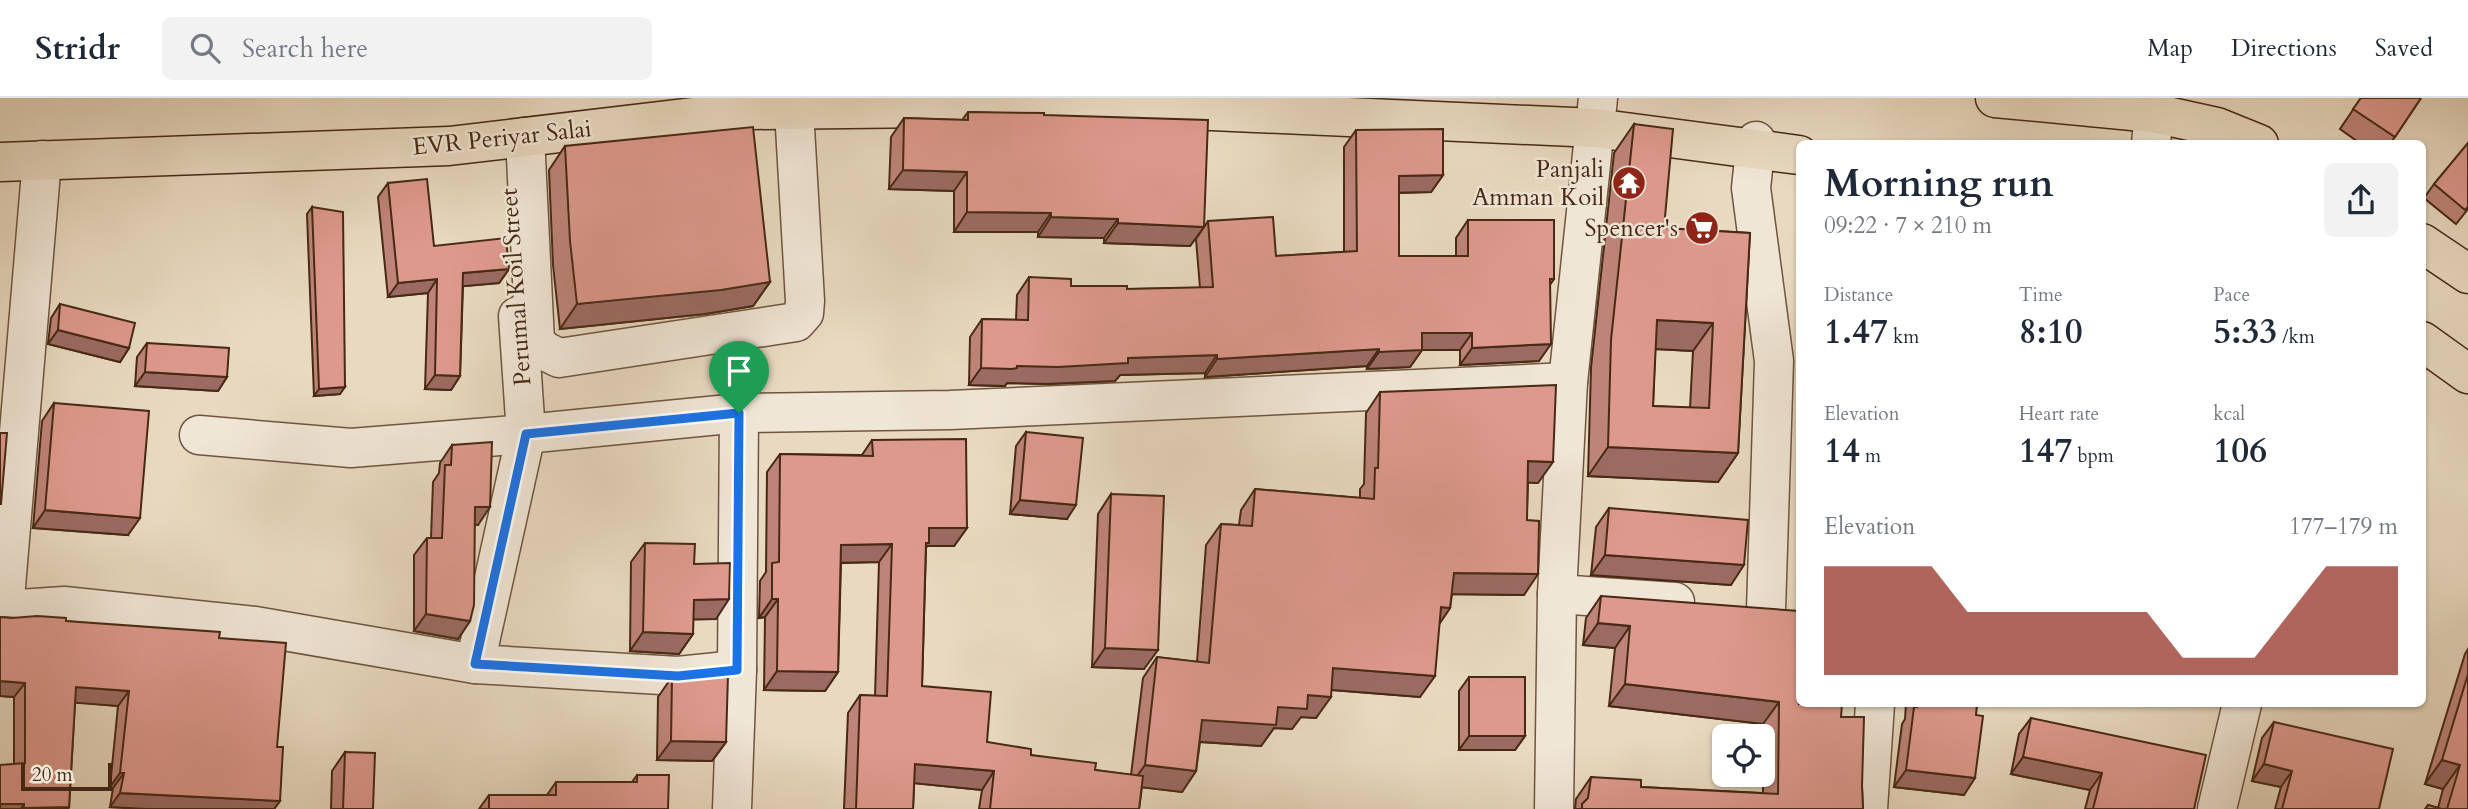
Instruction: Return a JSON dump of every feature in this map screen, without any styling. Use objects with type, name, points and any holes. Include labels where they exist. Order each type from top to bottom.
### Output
[{"type":"main road","points":[[1994,98],[2217,127],[2249,140]]},
{"type":"main road","points":[[2188,98],[2193,107],[2217,127]]},
{"type":"main road","name":"EVR Periyar Salai","points":[[0,162],[449,146],[754,110],[1100,106],[1597,113],[1796,154]]},
{"type":"main road","points":[[2426,246],[2468,274]]},
{"type":"main road","points":[[2426,344],[2468,374]]},
{"type":"street","points":[[516,138],[535,342],[559,358],[796,322],[804,313],[805,301],[794,110]]},
{"type":"street","points":[[1554,809],[1557,594],[1568,382],[1597,113]]},
{"type":"street","name":"Perumal Koil Street","points":[[475,664],[526,434],[516,138]]},
{"type":"street","points":[[1557,594],[1783,611],[1774,361],[1751,188],[1755,145]]},
{"type":"street","points":[[42,160],[4,610],[64,606],[255,626],[475,664],[678,676],[737,670]]},
{"type":"street","points":[[199,435],[351,449],[739,413],[950,410],[1568,382]]},
{"type":"street","points":[[732,809],[737,670],[739,413]]},
{"type":"street","points":[[1868,809],[1875,707]]},
{"type":"street","points":[[2217,809],[2241,707]]},
{"type":"building","points":[[2361,98],[2421,98],[2395,137],[2353,109]]},
{"type":"building","points":[[968,112],[1208,120],[1204,227],[1118,223],[1118,219],[1051,217],[1051,213],[967,212],[967,172],[903,170],[904,118],[968,120]]},
{"type":"building","points":[[1634,124],[1673,129],[1664,228],[1750,233],[1738,453],[1608,447],[1611,340]],"holes":[[[1657,320],[1713,323],[1709,408],[1653,406]]]},
{"type":"building","points":[[753,127],[770,282],[721,290],[577,304],[570,241],[565,146]]},
{"type":"building","points":[[1443,129],[1443,175],[1399,176],[1399,256],[1468,256],[1468,220],[1554,220],[1554,279],[1550,279],[1551,344],[1472,348],[1472,333],[1422,333],[1422,350],[1379,352],[1379,349],[1217,359],[1217,355],[1128,358],[1128,363],[981,368],[982,319],[1028,320],[1029,277],[1071,279],[1071,286],[1127,286],[1127,289],[1213,287],[1208,221],[1273,217],[1276,256],[1357,251],[1356,130]]},
{"type":"building","points":[[2468,143],[2468,207],[2465,210],[2434,184]]},
{"type":"building","points":[[427,179],[434,246],[506,238],[509,269],[463,273],[460,376],[435,375],[437,279],[398,283],[388,183]]},
{"type":"building","points":[[312,207],[343,212],[345,387],[319,389]]},
{"type":"building","points":[[60,304],[135,323],[129,348],[58,330]]},
{"type":"building","points":[[147,343],[229,348],[227,377],[145,372]]},
{"type":"building","points":[[1556,385],[1553,462],[1528,461],[1527,520],[1539,521],[1538,574],[1454,573],[1450,608],[1441,607],[1435,676],[1333,668],[1331,697],[1308,695],[1307,709],[1278,707],[1276,725],[1202,720],[1196,771],[1145,765],[1157,657],[1209,663],[1221,524],[1252,526],[1255,489],[1374,499],[1375,468],[1378,468],[1380,392]]},
{"type":"building","points":[[54,403],[149,411],[140,518],[45,510]]},
{"type":"building","points":[[1026,432],[1083,438],[1076,505],[1020,500]]},
{"type":"building","points":[[0,433],[7,433],[1,504],[0,504]]},
{"type":"building","points":[[966,439],[967,528],[929,528],[929,543],[926,543],[922,686],[991,692],[987,742],[1031,749],[1031,755],[1096,763],[1095,770],[1143,776],[1139,809],[990,809],[994,771],[915,764],[913,809],[856,809],[860,695],[887,696],[892,544],[841,545],[838,672],[777,671],[778,599],[772,599],[772,563],[779,562],[780,454],[873,456],[872,440]]},
{"type":"building","points":[[492,442],[490,507],[475,507],[474,605],[470,621],[426,614],[427,538],[442,538],[445,465],[451,465],[452,445]]},
{"type":"building","points":[[1111,494],[1164,496],[1158,650],[1105,648]]},
{"type":"building","points":[[1609,508],[1748,520],[1744,565],[1605,555]]},
{"type":"building","points":[[645,543],[695,544],[694,564],[730,563],[729,599],[694,600],[693,634],[643,632]]},
{"type":"building","points":[[1601,596],[1796,611],[1796,707],[1842,707],[1841,717],[1864,717],[1863,809],[1582,809],[1582,804],[1588,798],[1591,777],[1641,780],[1641,787],[1778,794],[1779,702],[1625,684],[1630,626],[1598,623]]},
{"type":"building","points":[[0,617],[66,618],[66,621],[220,632],[219,638],[286,643],[277,747],[283,747],[280,801],[120,793],[124,773],[120,773],[129,691],[76,687],[69,807],[24,808],[24,804],[0,804],[0,765],[25,763],[25,683],[0,681]]},
{"type":"building","points":[[2468,674],[2468,809],[2447,809],[2460,765],[2442,760]]},
{"type":"building","points":[[728,675],[726,742],[671,741],[672,677]]},
{"type":"building","points":[[1469,677],[1525,677],[1525,736],[1469,736]]},
{"type":"building","points":[[1914,707],[1977,707],[1976,715],[1983,716],[1975,778],[1906,770]]},
{"type":"building","points":[[2031,718],[2206,755],[2194,809],[2093,809],[2102,773],[2023,757]]},
{"type":"building","points":[[2274,722],[2393,749],[2379,809],[2282,809],[2292,771],[2264,764]]},
{"type":"building","points":[[345,752],[375,753],[373,809],[343,809]]},
{"type":"building","points":[[637,775],[669,775],[668,809],[489,809],[489,795],[556,795],[556,782],[637,782]]},
{"type":"building","points":[[2428,805],[2442,809],[2426,809]]},
{"type":"place","name":"Panjali Amman Koil","points":[[1629,183]]},
{"type":"place","name":"Spencer's","points":[[1702,228]]},
{"type":"route","points":[[739,413],[737,670],[678,676],[475,664],[526,434],[739,413]]}]
